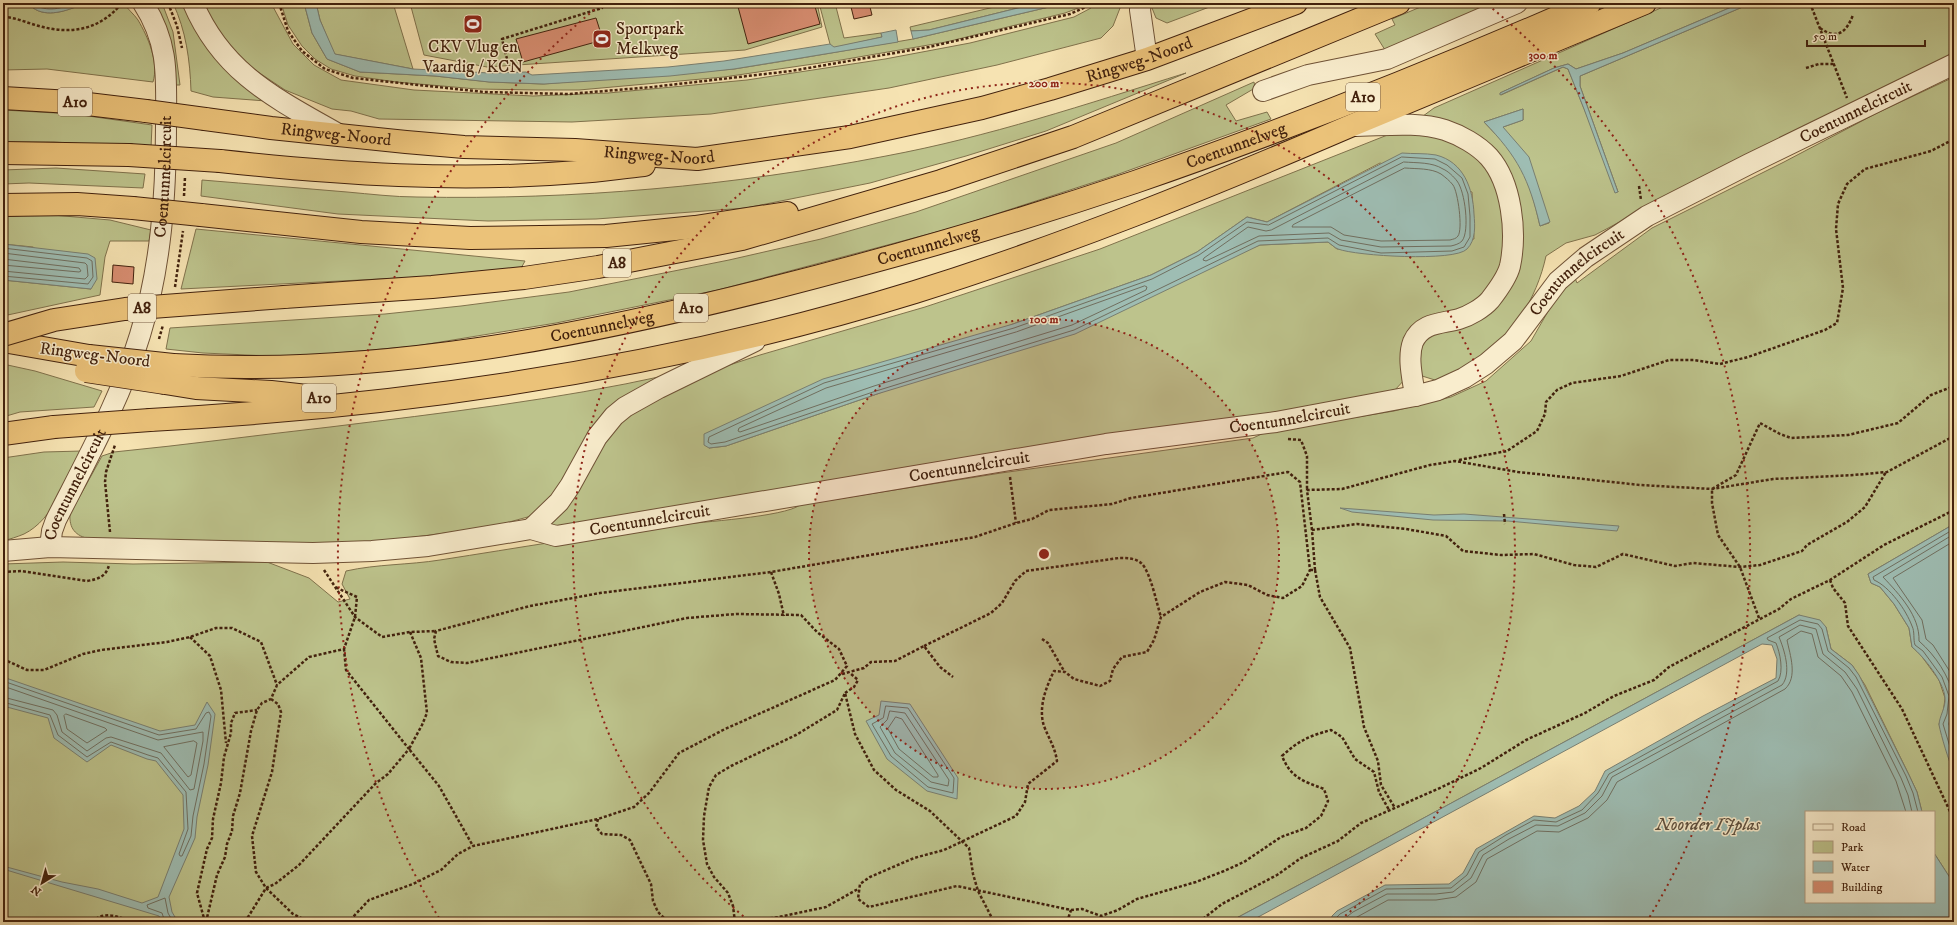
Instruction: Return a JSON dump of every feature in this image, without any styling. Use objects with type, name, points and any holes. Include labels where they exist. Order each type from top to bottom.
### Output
[{"type":"highway","name":"Ringweg-Noord","points":[[3,98],[71,102],[342,136],[464,147],[575,150],[697,159],[798,145],[894,128],[982,108],[1050,90],[1147,59],[1296,3]]},
{"type":"highway","points":[[3,205],[77,204],[133,208],[353,232],[477,238],[606,236],[695,227],[777,215],[941,181],[1072,137],[1399,3]]},
{"type":"highway","name":"Coentunnelweg","points":[[236,368],[291,367],[370,362],[542,338],[664,314],[845,269],[1032,215],[1186,164],[1331,110],[1590,3]]},
{"type":"highway","name":"A10","points":[[169,374],[196,388],[271,392],[368,403],[495,387],[631,364],[772,332],[912,293],[1062,242],[1236,175],[1645,3]]},
{"type":"highway","points":[[3,153],[129,155],[220,161],[296,169],[392,175],[472,176],[578,172],[697,159]]},
{"type":"highway","name":"A8","points":[[3,336],[54,320],[124,309],[432,287],[524,278],[598,267],[742,239],[941,181]]},
{"type":"highway","name":"Ringweg-Noord","points":[[3,340],[34,347],[87,363],[169,374],[236,368]]},
{"type":"highway","points":[[3,434],[54,427],[285,411],[368,403]]},
{"type":"lane","name":"Coentunnelcircuit","points":[[143,3],[160,36],[166,78],[166,182],[156,264],[140,335],[114,401],[56,520],[52,531],[50,548],[313,553],[372,551],[428,546],[531,529],[556,536],[1106,444],[1276,422],[1415,396],[1438,390],[1464,378],[1486,364],[1513,341],[1558,281],[1586,257],[1647,216],[1954,64]]},
{"type":"lane","points":[[193,3],[214,42],[243,75],[264,91],[342,136]]},
{"type":"lane","points":[[1142,3],[1140,10],[1147,59]]},
{"type":"lane","points":[[1263,91],[1308,76],[1387,59],[1517,3]]},
{"type":"lane","points":[[1350,126],[1411,125],[1445,130],[1469,141],[1489,157],[1502,178],[1509,201],[1513,227],[1509,268],[1489,302],[1477,311],[1461,319],[1436,323],[1426,327],[1413,342],[1411,362],[1415,396]]},
{"type":"lane","points":[[531,529],[559,502],[570,486],[597,437],[614,416],[625,407],[659,388],[772,332]]},
{"type":"lane","points":[[3,551],[50,548]]},
{"type":"path","points":[[3,18],[10,17],[39,26],[65,31],[90,27],[118,8],[122,3]]},
{"type":"path","points":[[279,3],[288,31],[302,51],[325,69],[353,78],[484,92],[569,94],[652,87],[783,72],[929,47],[1070,14],[1086,7],[1088,3]]},
{"type":"path","points":[[506,59],[502,39],[602,8],[601,3]]},
{"type":"path","points":[[1810,3],[1853,113]]},
{"type":"path","points":[[1820,27],[1828,34],[1838,34],[1845,30],[1853,15]]},
{"type":"path","points":[[1806,68],[1819,64],[1834,64]]},
{"type":"path","points":[[1307,490],[1342,489],[1430,465],[1507,451],[1536,431],[1545,414],[1546,402],[1556,390],[1572,383],[1621,376],[1669,360],[1694,360],[1720,364],[1748,358],[1825,330],[1837,323],[1843,288],[1836,229],[1838,204],[1847,184],[1865,169],[1931,151],[1954,139]]},
{"type":"path","points":[[1712,489],[1736,475],[1760,423],[1791,438],[1848,435],[1898,423],[1930,395],[1954,386]]},
{"type":"path","points":[[1276,422],[1283,436],[1301,440],[1307,456],[1307,490],[1315,570],[1320,597],[1350,648],[1364,727],[1378,760],[1381,785],[1395,808]]},
{"type":"path","points":[[1455,460],[1526,473],[1640,485],[1712,489],[1773,479],[1887,472],[1954,436]]},
{"type":"path","points":[[1008,461],[1016,522]]},
{"type":"path","points":[[313,553],[355,617],[382,637],[410,632],[436,631],[530,606],[600,592],[771,572],[975,537],[998,530],[1016,522],[1032,519],[1049,510],[1112,504],[1131,498],[1288,472],[1300,482],[1310,570],[1302,586],[1283,598],[1267,596],[1248,585],[1225,582],[1200,592],[1161,618]]},
{"type":"path","points":[[1312,530],[1357,524],[1406,529],[1446,536],[1463,551],[1502,555],[1534,554],[1574,565],[1596,567],[1623,554],[1675,566],[1693,563],[1740,567],[1760,565],[1802,551],[1807,545],[1847,522],[1865,507],[1887,472]]},
{"type":"path","points":[[1712,489],[1712,503],[1718,535],[1740,567],[1758,618]]},
{"type":"path","points":[[1199,922],[1222,904],[1277,875],[1301,858],[1338,841],[1361,823],[1481,768],[1526,740],[1585,713],[1614,696],[1654,680],[1669,667],[1758,618],[1779,609],[1807,590],[1830,580],[1884,545],[1954,510]]},
{"type":"path","points":[[1504,514],[1505,524]]},
{"type":"path","points":[[3,572],[21,571],[87,581],[97,579],[103,576],[108,570],[110,548]]},
{"type":"path","points":[[842,674],[864,668],[871,662],[894,661],[991,613],[1002,602],[1015,581],[1026,571],[1120,558],[1132,559],[1142,564],[1150,581],[1161,618],[1154,640],[1147,652],[1122,657],[1113,669],[1110,681],[1100,686],[1074,679],[1065,672],[1048,643],[1042,639]]},
{"type":"path","points":[[1310,570],[1315,570]]},
{"type":"path","points":[[771,572],[779,594],[784,616]]},
{"type":"path","points":[[1830,580],[1833,588],[1845,603],[1848,626],[1902,709],[1954,820]]},
{"type":"path","points":[[335,587],[357,597],[355,617],[344,649],[346,670],[439,786],[473,846]]},
{"type":"path","points":[[340,922],[352,918],[369,900],[413,884],[442,870],[458,854],[473,846],[598,819],[634,807],[649,793],[679,753],[725,729],[835,680],[842,674],[847,666],[839,649],[818,632],[802,616],[736,614],[687,618],[467,663],[451,662],[438,656],[434,639],[436,631]]},
{"type":"path","points":[[3,659],[27,670],[44,670],[83,654],[101,650],[167,642],[190,637],[216,628],[232,628],[262,642],[277,685]]},
{"type":"path","points":[[245,922],[266,888],[275,884],[300,865],[375,784],[388,774],[409,749],[427,713],[421,658],[410,632]]},
{"type":"path","points":[[190,637],[210,656],[221,690],[227,746]]},
{"type":"path","points":[[924,646],[940,667],[953,677]]},
{"type":"path","points":[[205,922],[232,831],[233,816],[240,793],[251,731],[257,710],[262,703],[271,699],[277,685],[309,657],[344,649]]},
{"type":"path","points":[[1065,672],[1054,671],[1049,681],[1041,711],[1044,725],[1055,748],[1056,761],[1028,784],[1025,802],[1016,816],[944,850],[914,858],[870,877],[860,884],[858,899],[869,907],[957,886],[1071,910],[1082,909],[1101,916],[1118,910],[1137,899],[1196,882],[1244,862],[1281,837],[1306,828],[1322,816],[1328,802],[1324,789],[1305,782],[1288,770],[1282,756],[1294,745],[1309,736],[1331,730],[1342,737],[1355,759],[1374,772],[1379,792],[1389,810]]},
{"type":"path","points":[[850,673],[858,680],[854,687],[845,693],[838,710],[796,735],[731,766],[716,775],[709,787],[704,816],[703,840],[707,864],[714,877],[728,894],[733,906],[735,922],[774,918],[826,907],[859,888]]},
{"type":"path","points":[[845,693],[855,734],[874,770],[896,790],[930,811],[969,848],[972,874],[978,891],[994,922]]},
{"type":"path","points":[[271,699],[278,704],[281,712],[272,772],[252,836],[256,872],[266,888],[293,914],[309,922]]},
{"type":"path","points":[[205,922],[197,893],[207,849],[212,838],[213,819],[227,746],[231,733],[231,723],[235,713],[257,710]]},
{"type":"path","points":[[598,819],[596,827],[602,834],[621,835],[630,840],[651,884],[653,901],[658,912],[668,922]]},
{"type":"path","points":[[1067,922],[1071,910]]},
{"type":"path","points":[[92,922],[96,918],[113,914],[132,922]]},
{"type":"path","points":[[352,918],[363,922]]},
{"type":"green space","points":[[3,3],[28,3],[38,11],[50,13],[75,7],[75,3],[124,3],[138,20],[152,50],[155,66],[153,82],[47,69],[3,70]]},
{"type":"green space","points":[[152,3],[162,3],[173,32],[180,85],[174,85]]},
{"type":"green space","points":[[173,3],[187,3],[266,101],[213,97],[191,91],[190,68],[184,35]]},
{"type":"green space","points":[[203,3],[271,3],[293,44],[314,65],[341,80],[414,90],[533,96],[608,93],[747,80],[885,59],[970,43],[1074,17],[1091,8],[1094,3],[1122,3],[1113,26],[1101,38],[997,65],[889,88],[711,114],[572,122],[379,119],[351,111],[332,109],[285,90],[258,72],[232,51],[212,25]]},
{"type":"green space","points":[[281,3],[304,3],[312,33],[327,59],[360,72],[435,76],[490,82],[543,84],[734,69],[913,39],[1066,3],[1085,3],[1081,7],[1065,13],[946,42],[841,60],[724,77],[579,90],[538,90],[477,89],[396,82],[355,76],[331,69],[315,59],[302,46],[288,25]]},
{"type":"green space","points":[[316,3],[393,3],[413,69],[334,54],[320,20]]},
{"type":"green space","name":"Sportpark Melkweg","points":[[410,3],[817,3],[822,27],[745,50],[487,67],[424,55]]},
{"type":"green space","points":[[819,3],[835,3],[844,38],[881,33],[882,37],[834,48],[830,44]]},
{"type":"green space","points":[[1011,3],[1038,3],[929,30],[911,31],[910,27]]},
{"type":"green space","points":[[1153,3],[1220,3],[1167,23],[1156,18],[1152,8]]},
{"type":"green space","points":[[1430,3],[1495,3],[1385,50],[1375,34],[1395,25],[1392,19]]},
{"type":"green space","points":[[1672,3],[1741,3],[1623,53],[1576,69],[1568,64],[1554,68],[1500,93],[1501,95],[1563,67],[1568,69],[1618,192],[1580,86],[1580,76],[1752,3],[1954,3],[1954,60],[1648,207],[1595,235],[1566,243],[1546,256],[1542,272],[1529,303],[1510,331],[1499,343],[1487,354],[1473,363],[1438,381],[1419,375],[1420,349],[1424,339],[1509,282],[1504,172],[1419,119],[1434,108]],"holes":[[[1523,109],[1523,120],[1503,127],[1549,223],[1540,226],[1534,202],[1523,170],[1507,147],[1484,122]]]},
{"type":"green space","points":[[1186,73],[1046,131],[966,156],[870,183],[746,208],[596,219],[488,221],[338,214],[201,196],[202,180],[417,197],[535,196],[653,189],[712,183],[828,166],[924,148],[1000,130]]},
{"type":"green space","points":[[1954,77],[1954,524],[1868,574],[1871,583],[1880,587],[1894,604],[1909,628],[1912,647],[1920,654],[1939,680],[1945,698],[1943,714],[1939,724],[1954,772],[1954,884],[1935,855],[1935,811],[1922,811],[1917,792],[1865,685],[1852,665],[1831,649],[1826,627],[1799,615],[1229,922],[3,922],[3,564],[63,562],[133,564],[267,562],[309,578],[338,602],[350,599],[342,584],[346,571],[428,562],[558,541],[676,525],[760,516],[777,513],[800,505],[1001,473],[1253,438],[1266,432],[1394,411],[1451,397],[1486,381],[1531,341],[1554,301],[1575,278],[1577,283],[1652,228],[1784,162],[1877,113]]},
{"type":"green space","points":[[1254,82],[1255,88],[1226,105],[1236,121],[1267,112],[1271,119],[1116,175],[959,226],[718,290],[556,323],[416,346],[293,357],[203,353],[166,349],[170,328],[385,314],[569,292],[729,260],[821,239],[916,212],[1116,143]]},
{"type":"green space","points":[[3,110],[74,114],[152,125],[151,148],[54,142],[3,142]]},
{"type":"green space","points":[[1395,132],[1440,135],[1488,164],[1506,204],[1504,261],[1487,293],[1461,309],[1435,316],[1406,378],[1394,391],[1313,406],[553,530],[551,521],[606,439],[630,413],[708,372],[760,355],[925,307],[1100,249]],"holes":[[[1380,163],[1472,192],[1474,239],[1337,249],[1328,242],[1260,245],[877,394],[726,446],[709,448],[1013,324],[1151,275],[1197,252],[1247,217],[1267,222]]]},
{"type":"green space","points":[[56,168],[145,174],[143,188],[29,183],[3,184],[3,170]]},
{"type":"green space","points":[[41,214],[110,220],[151,230],[149,241],[110,241],[105,257],[100,295],[3,316],[3,280],[91,289],[33,247],[3,244],[3,217]]},
{"type":"green space","points":[[196,229],[525,261],[519,272],[181,289]]},
{"type":"green space","points":[[3,364],[35,371],[102,391],[94,407],[20,412],[3,417]]},
{"type":"green space","points":[[668,375],[612,408],[553,497],[535,515],[491,527],[392,540],[334,544],[90,539],[80,536],[74,531],[70,519],[70,514],[102,456],[114,452],[330,427],[499,405],[584,392]]},
{"type":"green space","points":[[82,451],[59,497],[43,519],[34,528],[24,534],[3,541],[3,458],[44,452]]},
{"type":"water","points":[[28,3],[75,3],[76,7],[50,13],[38,11]]},
{"type":"water","points":[[304,3],[316,3],[320,20],[335,54],[413,69],[490,73],[526,72],[532,75],[668,67],[724,61],[830,44],[834,47],[882,37],[881,33],[896,30],[898,42],[734,69],[670,76],[544,84],[489,82],[435,76],[360,72],[327,59],[312,33]]},
{"type":"water","points":[[1038,3],[1066,3],[913,39],[911,31],[929,30]]},
{"type":"water","points":[[1741,3],[1752,3],[1580,76],[1580,86],[1618,192],[1615,193],[1568,69],[1563,67],[1500,95],[1500,93],[1554,68],[1568,64],[1576,69],[1623,53]]},
{"type":"water","points":[[1523,109],[1523,120],[1503,127],[1529,157],[1550,222],[1540,226],[1536,209],[1521,170],[1506,146],[1484,122]]},
{"type":"water","points":[[1402,153],[1436,155],[1454,164],[1460,170],[1472,195],[1475,223],[1472,241],[1467,249],[1459,253],[1426,257],[1384,256],[1348,252],[1337,248],[1328,242],[1260,245],[1075,334],[877,394],[726,446],[709,448],[704,445],[704,434],[823,379],[1013,324],[1151,275],[1197,252],[1247,217],[1267,222]]},
{"type":"water","points":[[3,244],[88,254],[95,258],[97,279],[91,289],[3,280]]},
{"type":"water","points":[[1340,508],[1434,515],[1464,514],[1619,526],[1617,531],[1508,521],[1433,520],[1352,512]]},
{"type":"water","points":[[1954,524],[1954,772],[1943,742],[1939,725],[1945,701],[1944,692],[1941,685],[1927,663],[1912,647],[1909,628],[1894,604],[1880,587],[1871,583],[1868,574]]},
{"type":"water","name":"Noorder IJplas","points":[[1799,615],[1820,620],[1826,627],[1831,649],[1852,665],[1859,675],[1917,792],[1922,811],[1805,811],[1805,903],[1935,903],[1935,855],[1954,884],[1954,922],[1331,922],[1332,916],[1337,911],[1385,885],[1449,884],[1463,873],[1476,849],[1534,816],[1555,818],[1579,806],[1595,791],[1605,771],[1703,716],[1776,678],[1777,659],[1772,645],[1762,644],[1249,922],[1229,922]]},
{"type":"water","points":[[3,677],[160,731],[195,725],[207,702],[215,714],[208,765],[197,817],[195,838],[169,897],[172,912],[178,922],[162,922],[159,916],[3,869],[3,866],[62,882],[98,889],[142,903],[158,897],[184,829],[183,795],[156,761],[111,745],[87,762],[54,738],[48,718],[3,706]]},
{"type":"water","points":[[881,701],[910,704],[958,778],[957,799],[927,791],[887,759],[866,721],[879,715]]},
{"type":"building","points":[[737,3],[814,3],[820,24],[748,44]]},
{"type":"building","points":[[850,3],[869,3],[872,15],[854,19]]},
{"type":"building","points":[[596,18],[603,40],[523,62],[516,39]]},
{"type":"building","points":[[113,265],[134,267],[133,284],[112,282]]},
{"type":"place","name":"CKV Vlug en Vaardig / KCN","points":[[473,24]]},
{"type":"place","name":"Sportpark Melkweg","points":[[602,39]]}]
